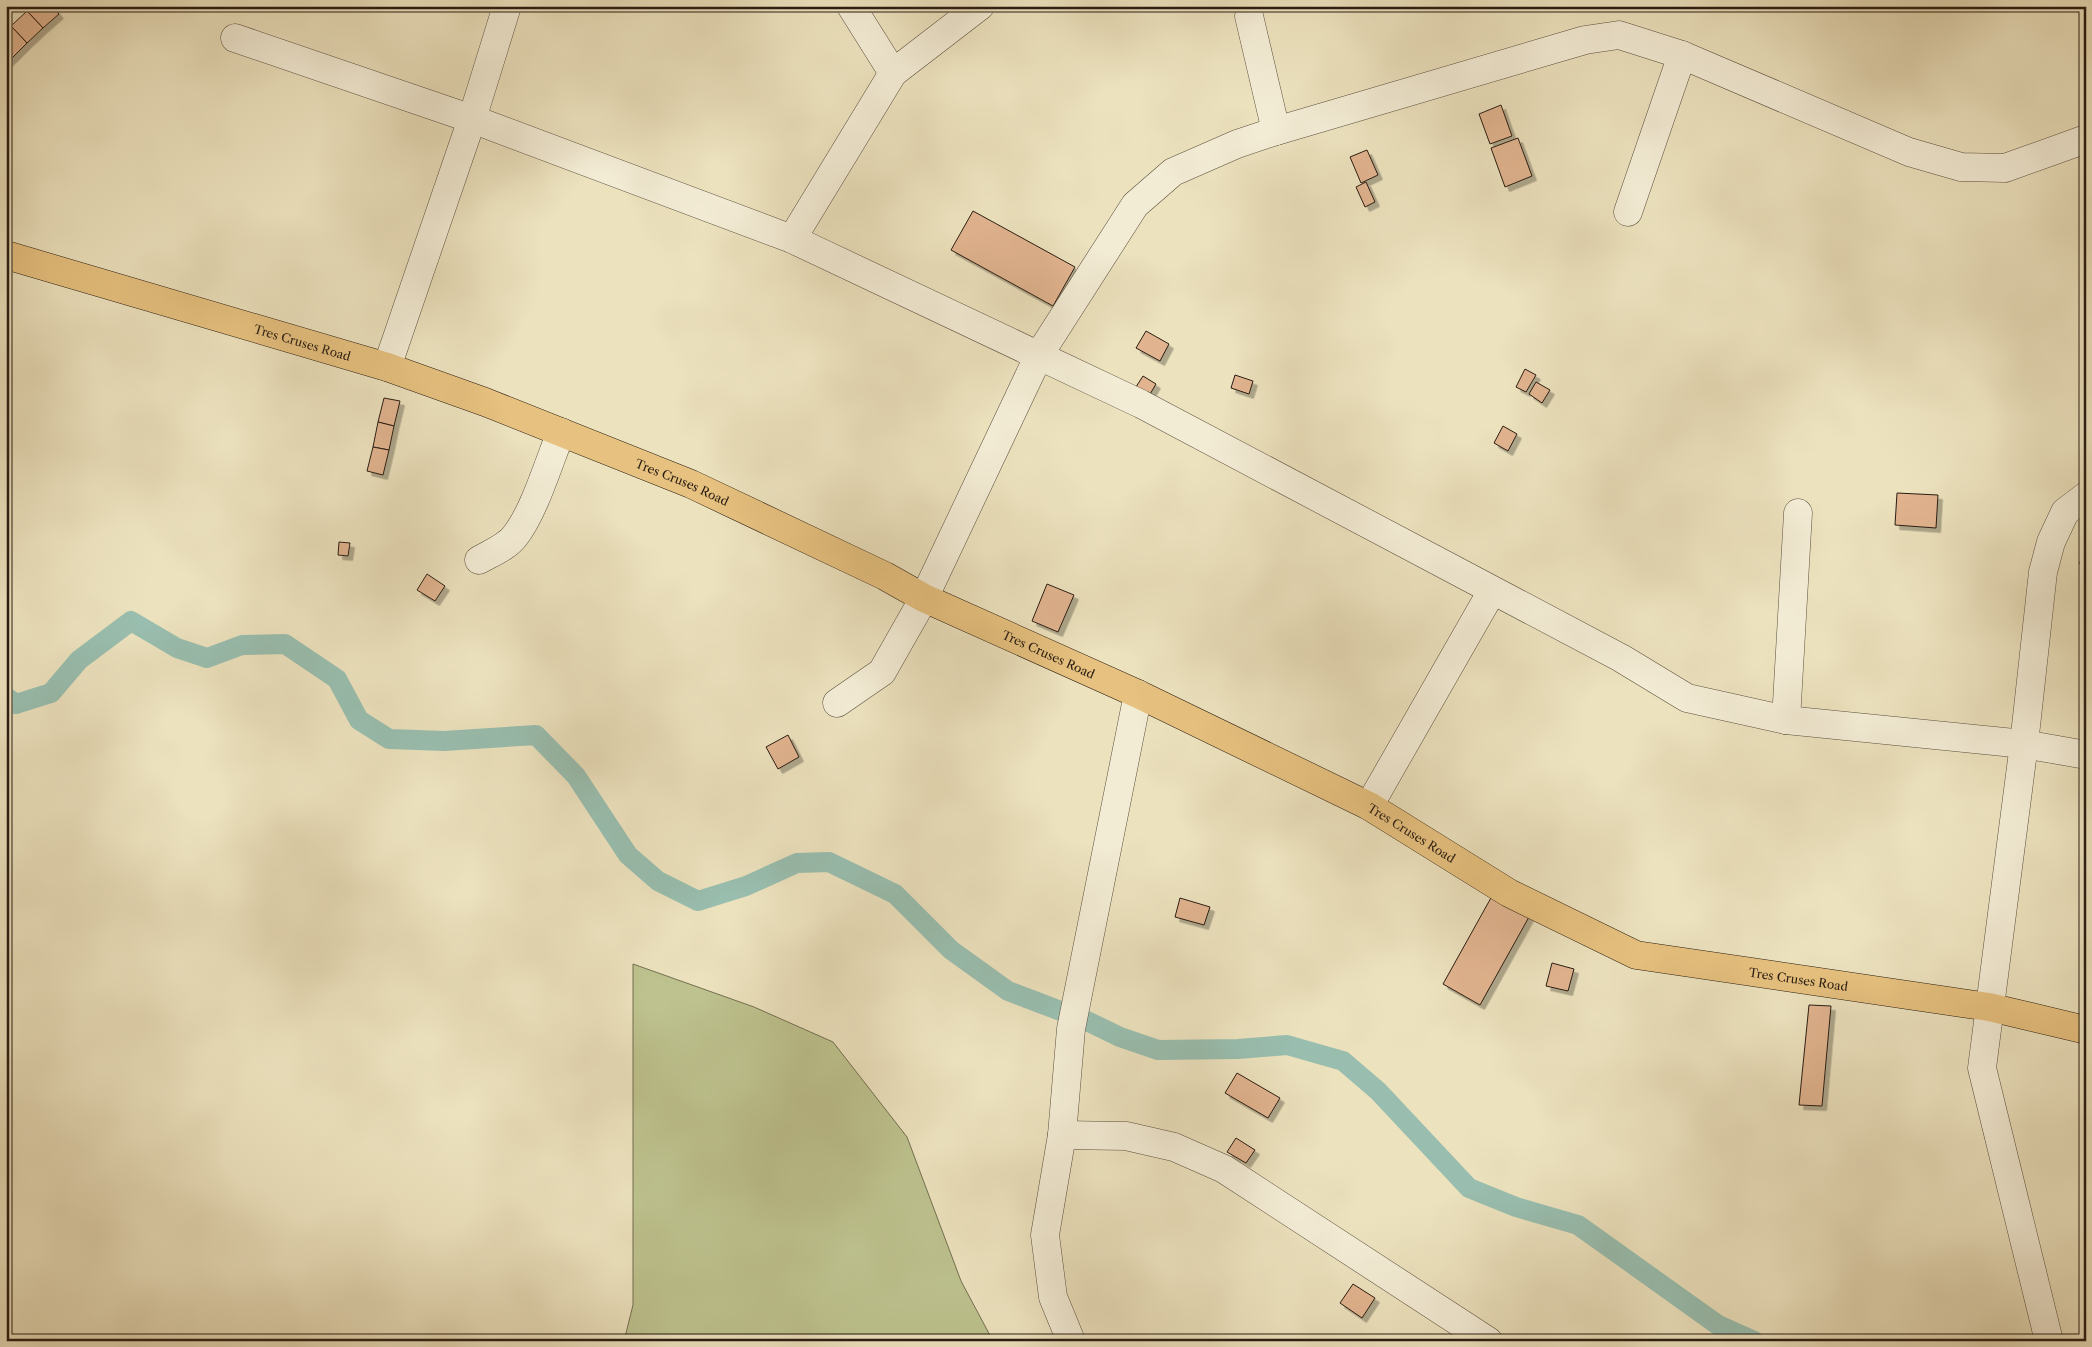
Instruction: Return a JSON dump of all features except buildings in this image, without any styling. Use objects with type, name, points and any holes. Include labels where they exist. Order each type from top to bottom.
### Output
[{"type":"main road","name":"Tres Cruses Road","points":[[6,255],[387,366],[691,484],[885,576],[924,598],[1138,694],[1369,806],[1509,893],[1636,955],[1989,1007],[2086,1030]]},
{"type":"street","points":[[387,366],[472,119],[507,6]]},
{"type":"street","points":[[851,6],[893,73]]},
{"type":"street","points":[[792,238],[893,73],[980,6]]},
{"type":"street","points":[[1249,16],[1276,131]]},
{"type":"street","points":[[837,702],[882,672],[924,598],[1039,355],[1135,205],[1174,172],[1237,144],[1276,131],[1585,40],[1619,35],[1682,55],[1909,152],[1960,167],[2005,168],[2086,139]]},
{"type":"street","points":[[235,38],[472,119],[792,238],[1141,404],[1621,658],[1687,698],[1786,720],[2024,744],[2086,755]]},
{"type":"street","points":[[1628,212],[1682,55]]},
{"type":"street","points":[[479,560],[515,537],[528,514],[561,432]]},
{"type":"street","points":[[2049,1341],[1982,1068],[2024,744],[2043,572],[2051,542],[2065,512],[2086,496]]},
{"type":"street","points":[[1786,720],[1798,513]]},
{"type":"street","points":[[1369,806],[1492,590]]},
{"type":"street","points":[[1071,1341],[1053,1298],[1045,1235],[1062,1135],[1071,1029],[1138,694]]},
{"type":"street","points":[[1062,1135],[1126,1136],[1174,1147],[1224,1169],[1474,1337]]},
{"type":"green space","points":[[633,964],[754,1007],[833,1042],[907,1137],[961,1281],[993,1341],[624,1341],[633,1305]]},
{"type":"waterway","points":[[6,697],[16,704],[51,693],[79,660],[131,621],[177,648],[207,658],[242,645],[285,644],[337,679],[359,720],[389,739],[444,741],[536,735],[576,776],[628,855],[658,881],[698,901],[746,886],[797,863],[829,862],[895,894],[951,950],[1008,991],[1087,1021],[1120,1037],[1158,1050],[1238,1049],[1287,1045],[1343,1061],[1378,1091],[1469,1188],[1516,1207],[1578,1225],[1718,1325],[1754,1341]]}]
